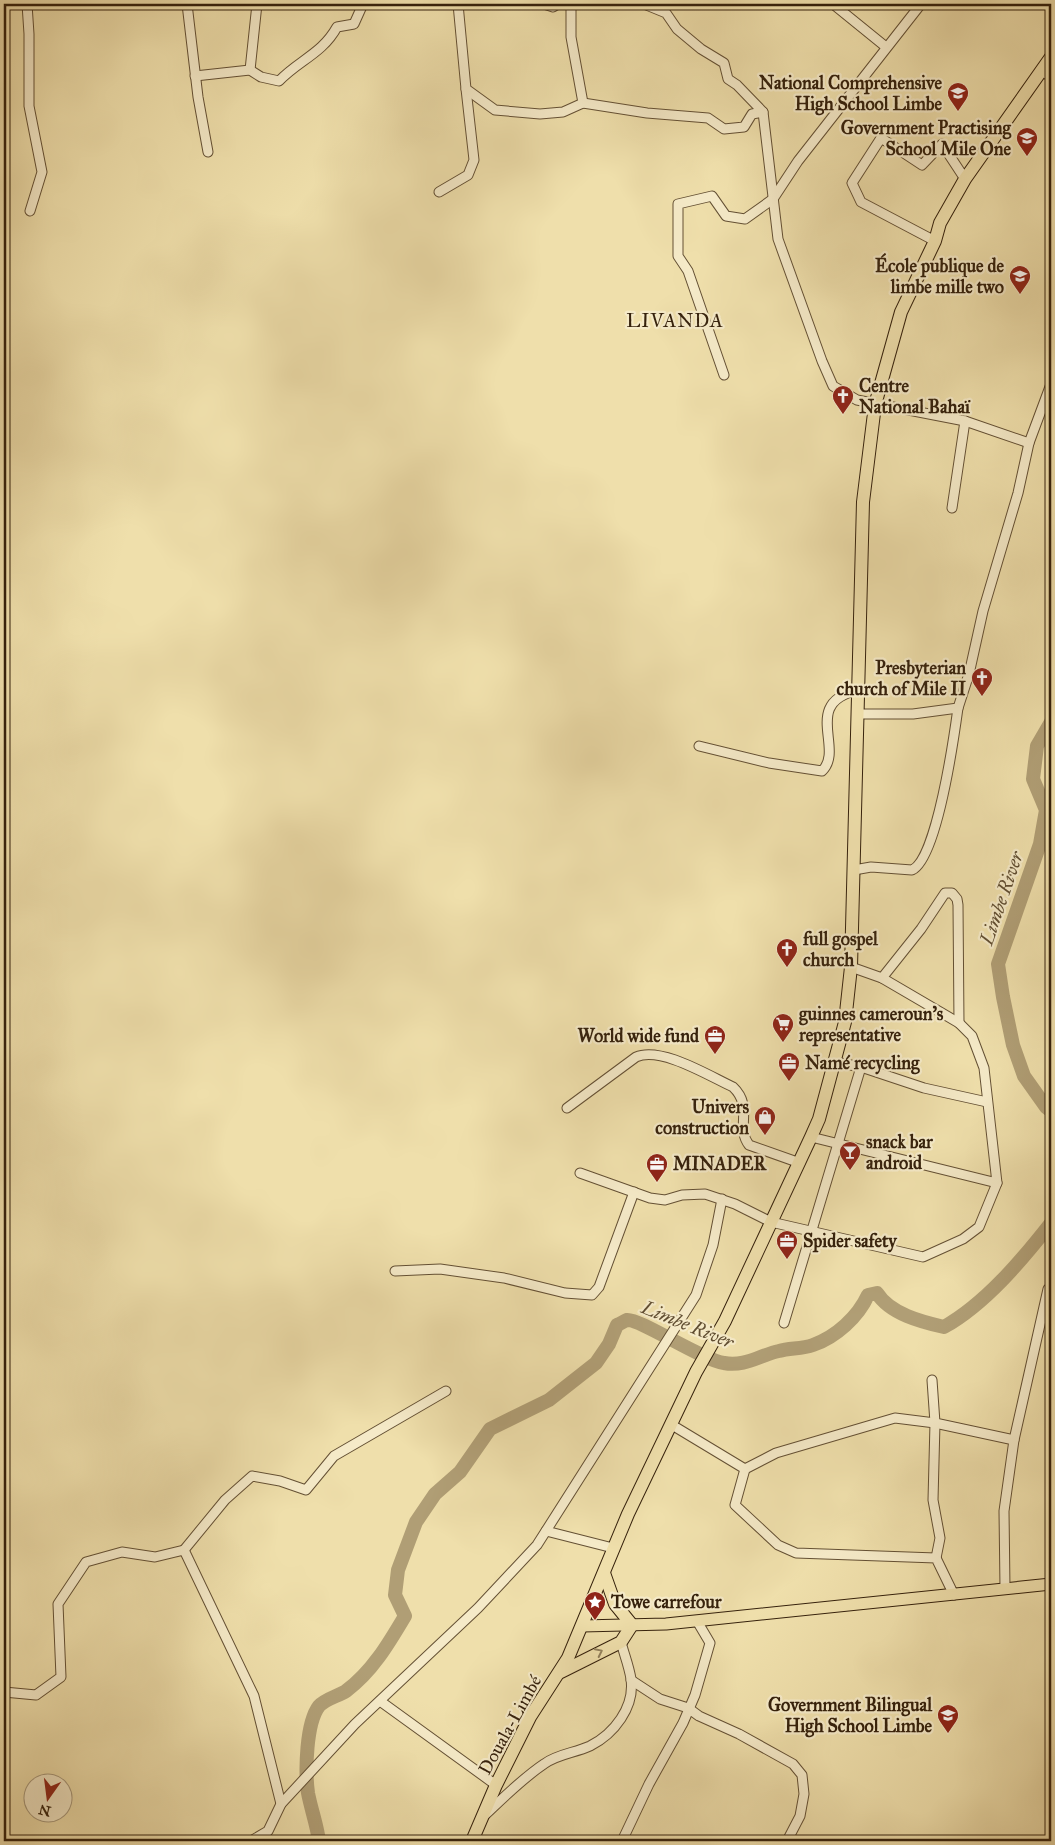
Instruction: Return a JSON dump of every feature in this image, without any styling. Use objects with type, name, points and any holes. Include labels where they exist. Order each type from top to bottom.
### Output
[{"type":"highway","name":"Douala-Limbé","points":[[472,1841],[486,1814],[496,1785],[530,1717],[560,1673],[582,1626],[613,1548],[696,1372],[714,1344],[819,1119],[836,1062],[845,1022],[851,967],[864,502],[875,405],[901,312],[935,241],[940,223],[965,179],[1047,74],[1051,57]]},
{"type":"highway","points":[[560,1673],[621,1642],[632,1625],[615,1604],[604,1573]]},
{"type":"main road","points":[[582,1626],[697,1621],[1051,1584]]},
{"type":"street","points":[[27,4],[29,106],[42,172],[30,211]]},
{"type":"street","points":[[187,4],[195,76],[208,152]]},
{"type":"street","points":[[250,70],[257,4]]},
{"type":"street","points":[[195,76],[250,70],[261,77],[280,81],[291,68],[308,60],[328,42],[337,27],[354,24],[363,4]]},
{"type":"street","points":[[439,192],[468,175],[474,160],[458,4]]},
{"type":"street","points":[[544,4],[553,7],[558,4]]},
{"type":"street","points":[[571,4],[571,37],[583,103]]},
{"type":"street","points":[[644,4],[666,13],[677,29],[701,49],[724,63],[728,79],[737,85],[763,112],[778,239],[826,372],[836,389],[857,400],[965,421],[1029,443]]},
{"type":"street","points":[[833,4],[886,47]]},
{"type":"street","points":[[724,375],[688,271],[678,256],[678,204],[712,196],[726,216],[745,219],[773,199],[798,161],[920,4]]},
{"type":"street","points":[[466,89],[495,110],[540,114],[563,112],[583,103],[639,112],[708,118],[724,129],[744,127],[752,114],[763,112]]},
{"type":"street","points":[[935,241],[862,202],[852,183],[881,138],[922,165],[942,144],[965,179]]},
{"type":"street","points":[[854,870],[871,867],[912,870],[918,867],[929,845],[945,786],[958,708],[969,674],[983,611],[1018,493],[1029,443],[1051,384]]},
{"type":"street","points":[[952,508],[965,421]]},
{"type":"street","points":[[699,746],[769,763],[822,771],[828,760],[827,720],[832,704],[843,694],[858,690]]},
{"type":"street","points":[[858,714],[914,714],[958,708]]},
{"type":"street","points":[[882,978],[921,929],[945,893],[952,893],[957,899],[958,905],[959,1023]]},
{"type":"street","points":[[580,1173],[650,1198],[665,1200],[692,1194],[705,1194],[722,1199],[772,1222],[915,1256],[928,1256],[963,1239],[979,1227],[997,1183],[984,1068],[978,1046],[972,1036],[959,1023],[882,978],[851,967]]},
{"type":"street","points":[[567,1108],[636,1056],[644,1054],[658,1055],[732,1087],[740,1094],[744,1104],[745,1140],[749,1145],[800,1162]]},
{"type":"street","points":[[836,1062],[861,1067],[924,1088],[988,1102]]},
{"type":"street","points":[[784,1323],[861,1067]]},
{"type":"street","points":[[811,1137],[997,1183]]},
{"type":"street","points":[[395,1272],[440,1269],[504,1278],[565,1293],[592,1295],[599,1287],[634,1192]]},
{"type":"street","points":[[251,1841],[268,1831],[281,1804],[380,1701],[478,1608],[537,1545],[696,1295],[713,1245],[722,1199]]},
{"type":"street","points":[[1006,1588],[1004,1512],[1014,1440],[1048,1289]]},
{"type":"street","points":[[932,1380],[935,1423],[933,1500],[940,1538],[936,1558],[954,1595]]},
{"type":"street","points":[[4,1692],[36,1695],[61,1677],[58,1604],[86,1562],[122,1552],[155,1557],[184,1550],[226,1500],[252,1476],[280,1481],[306,1490],[334,1456],[446,1391]]},
{"type":"street","points":[[936,1558],[796,1553],[778,1545],[735,1504],[745,1469],[776,1452],[896,1418],[935,1423],[1014,1440]]},
{"type":"street","points":[[672,1425],[745,1469]]},
{"type":"street","points":[[546,1531],[613,1548]]},
{"type":"street","points":[[184,1550],[254,1696],[281,1804]]},
{"type":"street","points":[[622,1841],[649,1784],[683,1723],[695,1695],[704,1660],[710,1650],[710,1643],[697,1621]]},
{"type":"street","points":[[486,1814],[544,1763],[588,1747],[604,1738],[625,1712],[630,1695],[631,1680],[621,1642]]},
{"type":"street","points":[[631,1680],[660,1699],[688,1708],[699,1716],[739,1734],[793,1764],[802,1775],[803,1805],[800,1816],[787,1841]]},
{"type":"street","points":[[380,1701],[496,1785]]},
{"type":"waterway","name":"Limbe River","points":[[1051,722],[1037,746],[1033,779],[1046,810],[1040,844],[998,964],[1013,1045],[1024,1076],[1046,1107],[1051,1111]]},
{"type":"waterway","name":"Limbe River","points":[[319,1841],[308,1793],[307,1773],[309,1735],[315,1714],[319,1706],[328,1699],[346,1691],[364,1675],[393,1636],[405,1616],[395,1595],[398,1570],[416,1522],[435,1494],[460,1472],[490,1429],[549,1400],[596,1363],[609,1344],[617,1325],[627,1320],[644,1325],[701,1355],[732,1364],[746,1362],[783,1350],[809,1346],[822,1341],[845,1325],[858,1311],[868,1295],[877,1293],[898,1312],[917,1320],[944,1327],[988,1294],[1028,1252],[1051,1223]]},
{"type":"place","name":"National Comprehensive High School Limbe","points":[[958,112]]},
{"type":"place","name":"Government Practising School Mile One","points":[[1027,157]]},
{"type":"place","name":"École publique de limbe mille two","points":[[1020,295]]},
{"type":"place","name":"Centre National Bahaï","points":[[843,415]]},
{"type":"place","name":"Presbyterian church of Mile II","points":[[982,697]]},
{"type":"place","name":"full gospel church","points":[[787,968]]},
{"type":"place","name":"guinnes cameroun's representative","points":[[783,1043]]},
{"type":"place","name":"World wide fund","points":[[715,1055]]},
{"type":"place","name":"Namé recycling","points":[[789,1082]]},
{"type":"place","name":"Univers construction","points":[[765,1136]]},
{"type":"place","name":"snack bar android","points":[[850,1171]]},
{"type":"place","name":"MINADER","points":[[657,1183]]},
{"type":"place","name":"Spider safety","points":[[787,1260]]},
{"type":"place","name":"Towe carrefour","points":[[595,1621]]},
{"type":"place","name":"Government Bilingual High School Limbe","points":[[948,1734]]},
{"type":"district","name":"LIVANDA","points":[[675,320]]}]
